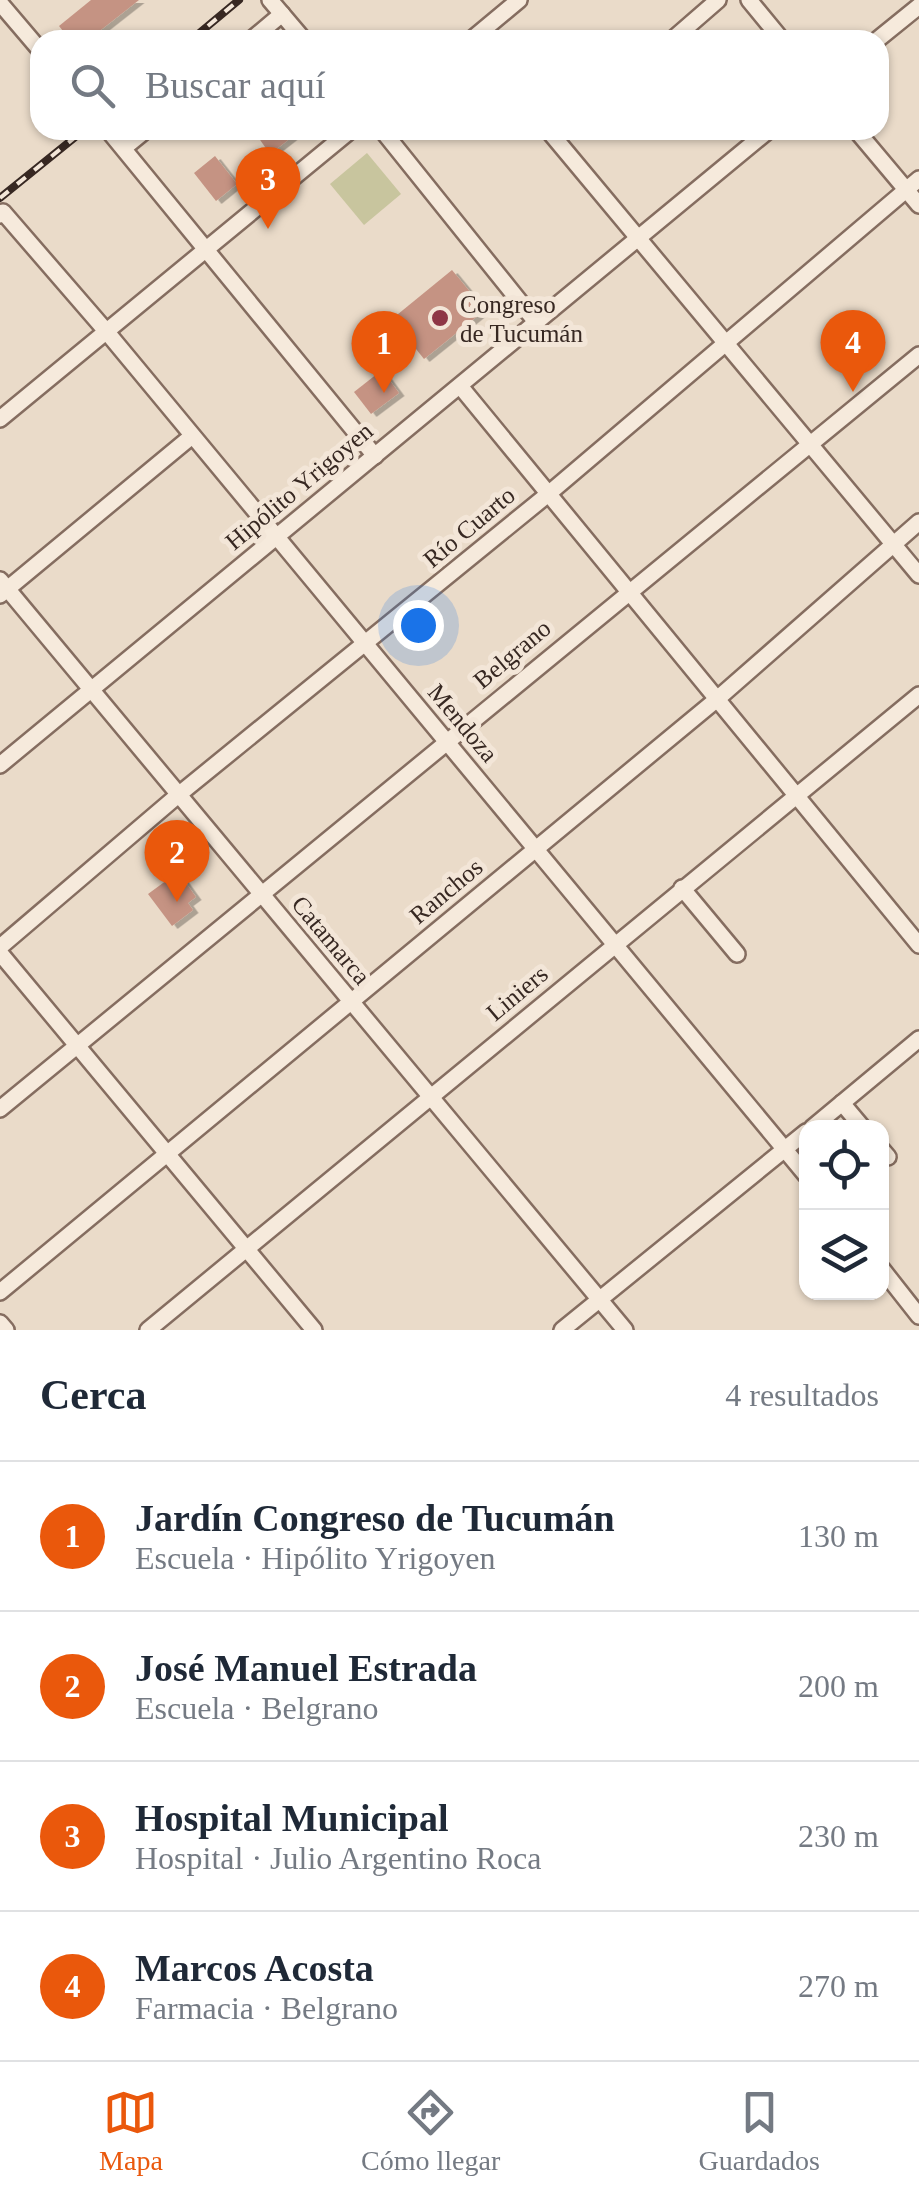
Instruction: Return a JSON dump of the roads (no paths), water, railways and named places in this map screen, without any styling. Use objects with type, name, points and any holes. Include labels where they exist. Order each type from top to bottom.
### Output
[{"type":"street","points":[[270,0],[296,30]]},
{"type":"street","points":[[484,30],[519,0]]},
{"type":"street","points":[[684,30],[718,0]]},
{"type":"street","points":[[748,0],[774,30]]},
{"type":"street","points":[[0,3],[30,38]]},
{"type":"street","points":[[889,30],[919,6]]},
{"type":"street","points":[[263,30],[282,14]]},
{"type":"street","points":[[117,140],[374,456]]},
{"type":"street","points":[[124,148],[134,140]]},
{"type":"street","points":[[0,420],[339,140]]},
{"type":"street","points":[[390,140],[536,322]]},
{"type":"street","points":[[564,140],[638,238],[919,575]]},
{"type":"street","name":"Hipólito Yrigoyen","points":[[0,766],[756,140]]},
{"type":"street","points":[[866,140],[912,184],[919,206]]},
{"type":"street","name":"Río Cuarto","points":[[0,950],[176,796],[547,495],[912,184]]},
{"type":"street","name":"Mendoza","points":[[2,214],[106,332],[799,1166]]},
{"type":"street","name":"Belgrano","points":[[0,1109],[626,591],[919,355]]},
{"type":"street","points":[[460,386],[919,945]]},
{"type":"street","points":[[2,588],[192,436]]},
{"type":"street","name":"Ranchos","points":[[0,1292],[716,700],[919,522]]},
{"type":"street","name":"Catamarca","points":[[2,588],[626,1330]]},
{"type":"street","name":"Liniers","points":[[148,1330],[919,695]]},
{"type":"street","points":[[682,888],[737,954]]},
{"type":"street","points":[[0,950],[314,1330]]},
{"type":"street","points":[[821,1120],[919,1039]]},
{"type":"street","points":[[842,1103],[856,1120]]},
{"type":"street","points":[[562,1330],[799,1138]]},
{"type":"street","points":[[889,1278],[919,1316]]},
{"type":"street","points":[[0,1323],[6,1330]]},
{"type":"railway","points":[[203,30],[239,0]]},
{"type":"railway","points":[[0,198],[72,140]]},
{"type":"place","name":"Hospital Municipal","points":[[268,229]]},
{"type":"place","name":"Congreso de Tucumán","points":[[440,318]]},
{"type":"place","name":"Marcos Acosta","points":[[853,392]]},
{"type":"place","name":"Jardín Congreso de Tucumán","points":[[384,393]]},
{"type":"place","name":"José Manuel Estrada","points":[[177,902]]}]
